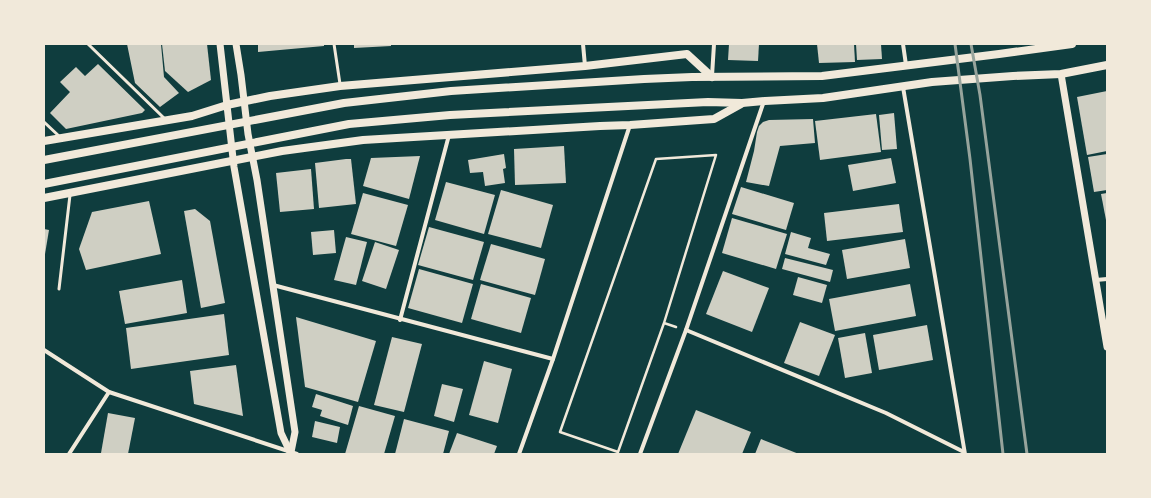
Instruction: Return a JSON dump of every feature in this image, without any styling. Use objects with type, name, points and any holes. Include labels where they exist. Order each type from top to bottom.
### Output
[{"type":"main road","points":[[44,160],[344,103],[451,91],[644,79],[822,76],[1072,44]]},
{"type":"main road","points":[[44,141],[192,116],[227,105],[270,96],[340,86],[585,66],[687,54],[712,77]]},
{"type":"main road","points":[[44,184],[348,124],[450,115],[708,102],[742,104],[765,101],[823,98],[941,82],[1061,74],[1107,65]]},
{"type":"main road","points":[[44,198],[288,150],[363,140],[714,119],[742,104]]},
{"type":"street","points":[[220,44],[233,161],[281,433],[293,454]]},
{"type":"street","points":[[236,44],[252,158],[257,180],[295,432],[293,454]]},
{"type":"street","points":[[583,44],[585,66]]},
{"type":"street","points":[[712,77],[714,44]]},
{"type":"street","points":[[903,44],[906,65]]},
{"type":"street","points":[[1061,74],[1107,347]]},
{"type":"street","points":[[903,87],[965,453]]},
{"type":"street","points":[[640,454],[686,330],[765,101]]},
{"type":"street","points":[[519,454],[553,360],[630,125]]},
{"type":"street","points":[[400,320],[449,135]]},
{"type":"street","points":[[1096,280],[1107,279]]},
{"type":"street","points":[[273,285],[553,360]]},
{"type":"street","points":[[686,330],[886,413],[965,453]]},
{"type":"street","points":[[44,350],[109,392],[293,454]]},
{"type":"street","points":[[69,454],[109,392]]},
{"type":"street","points":[[281,433],[295,432]]},
{"type":"lane","points":[[88,44],[167,120]]},
{"type":"lane","points":[[334,44],[340,86]]},
{"type":"lane","points":[[44,122],[61,138]]},
{"type":"lane","points":[[59,290],[70,193]]},
{"type":"path","points":[[716,155],[714,162],[664,323],[618,452],[560,432],[656,159],[716,155]]},
{"type":"path","points":[[664,323],[686,330]]},
{"type":"building","points":[[127,44],[161,44],[164,77],[179,93],[160,107],[135,83]]},
{"type":"building","points":[[162,44],[207,44],[211,80],[188,92],[165,71]]},
{"type":"building","points":[[258,44],[324,44],[324,46],[258,52]]},
{"type":"building","points":[[354,44],[391,44],[391,46],[354,48]]},
{"type":"building","points":[[729,44],[759,44],[758,61],[728,60]]},
{"type":"building","points":[[817,44],[854,44],[855,62],[819,63]]},
{"type":"building","points":[[856,44],[881,44],[882,59],[857,60]]},
{"type":"building","points":[[98,64],[145,110],[142,113],[66,129],[50,113],[70,92],[60,82],[76,67],[85,76]]},
{"type":"building","points":[[1107,91],[1107,151],[1087,155],[1077,97]]},
{"type":"building","points":[[894,113],[897,149],[882,150],[879,115]]},
{"type":"building","points":[[876,114],[881,152],[820,160],[815,121]]},
{"type":"building","points":[[813,119],[815,143],[780,146],[769,186],[746,182],[757,132],[759,126],[763,122],[769,120]]},
{"type":"building","points":[[564,146],[566,183],[515,185],[514,149]]},
{"type":"building","points":[[504,154],[506,168],[503,169],[505,183],[485,186],[483,172],[470,173],[468,160]]},
{"type":"building","points":[[1107,154],[1107,190],[1094,192],[1088,157]]},
{"type":"building","points":[[420,156],[409,199],[363,186],[371,158]]},
{"type":"building","points":[[891,158],[896,183],[853,191],[848,165]]},
{"type":"building","points":[[351,159],[356,204],[319,208],[315,163]]},
{"type":"building","points":[[311,169],[314,209],[280,212],[276,173]]},
{"type":"building","points":[[446,182],[495,195],[484,234],[435,220]]},
{"type":"building","points":[[741,187],[794,203],[786,230],[732,214]]},
{"type":"building","points":[[501,190],[553,205],[541,248],[488,234]]},
{"type":"building","points":[[363,193],[408,205],[396,246],[351,234]]},
{"type":"building","points":[[1107,193],[1107,220],[1106,220],[1101,194]]},
{"type":"building","points":[[149,201],[161,254],[86,270],[79,249],[92,212]]},
{"type":"building","points":[[899,204],[903,232],[827,241],[824,213]]},
{"type":"building","points":[[195,209],[210,221],[225,303],[201,308],[184,211]]},
{"type":"building","points":[[732,218],[787,234],[776,269],[722,253]]},
{"type":"building","points":[[429,227],[484,242],[473,280],[418,265]]},
{"type":"building","points":[[44,229],[49,230],[45,254],[44,254]]},
{"type":"building","points":[[334,230],[336,253],[313,255],[311,232]]},
{"type":"building","points":[[791,232],[811,238],[808,248],[830,254],[826,265],[785,254]]},
{"type":"building","points":[[346,237],[367,242],[356,285],[334,280]]},
{"type":"building","points":[[905,239],[910,268],[847,279],[842,250]]},
{"type":"building","points":[[375,242],[399,250],[386,289],[362,281]]},
{"type":"building","points":[[491,244],[545,259],[535,295],[480,280]]},
{"type":"building","points":[[785,258],[833,270],[830,282],[782,269]]},
{"type":"building","points":[[419,269],[473,284],[462,323],[408,308]]},
{"type":"building","points":[[723,271],[769,288],[752,332],[706,314]]},
{"type":"building","points":[[798,277],[827,285],[822,303],[793,295]]},
{"type":"building","points":[[182,280],[187,313],[125,324],[119,291]]},
{"type":"building","points":[[481,284],[531,298],[521,333],[471,319]]},
{"type":"building","points":[[910,284],[916,316],[835,331],[829,299]]},
{"type":"building","points":[[224,314],[229,355],[131,369],[126,328]]},
{"type":"building","points":[[296,317],[376,341],[358,402],[305,387]]},
{"type":"building","points":[[800,322],[835,335],[819,376],[784,363]]},
{"type":"building","points":[[927,325],[933,360],[879,370],[873,335]]},
{"type":"building","points":[[865,333],[872,373],[845,378],[838,338]]},
{"type":"building","points":[[392,337],[422,344],[404,412],[374,405]]},
{"type":"building","points":[[484,361],[512,369],[498,423],[469,415]]},
{"type":"building","points":[[236,365],[243,416],[194,404],[190,371]]},
{"type":"building","points":[[442,384],[463,389],[454,422],[434,416]]},
{"type":"building","points":[[316,394],[353,406],[348,425],[320,416],[322,410],[312,407]]},
{"type":"building","points":[[359,406],[395,416],[384,454],[345,454]]},
{"type":"building","points":[[696,410],[751,432],[742,454],[678,454]]},
{"type":"building","points":[[108,413],[135,418],[128,454],[101,453]]},
{"type":"building","points":[[404,419],[449,431],[443,454],[395,454]]},
{"type":"building","points":[[315,421],[340,427],[337,443],[312,437]]},
{"type":"building","points":[[457,433],[497,446],[494,454],[449,454]]},
{"type":"building","points":[[761,439],[799,454],[755,454]]},
{"type":"railway","points":[[955,44],[970,159],[1003,454]]},
{"type":"railway","points":[[971,44],[980,95],[1027,454]]}]
